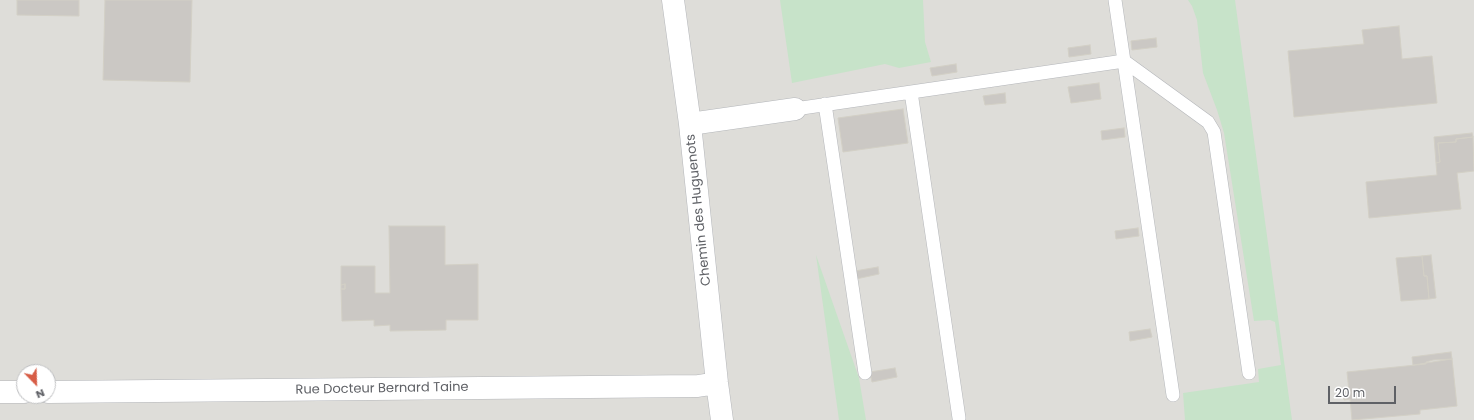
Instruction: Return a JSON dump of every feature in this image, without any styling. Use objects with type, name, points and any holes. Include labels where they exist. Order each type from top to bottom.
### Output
[{"type":"street","name":"Chemin des Huguenots","points":[[673,0],[690,124],[722,420]]},
{"type":"street","points":[[690,124],[795,109]]},
{"type":"street","name":"Rue Docteur Bernard Taine","points":[[56,392],[698,386],[717,383]]},
{"type":"street","points":[[0,392],[16,392]]},
{"type":"lane","points":[[1115,0],[1173,395]]},
{"type":"lane","points":[[795,109],[1124,61],[1208,122],[1214,132],[1249,373]]},
{"type":"lane","points":[[911,92],[959,418]]},
{"type":"lane","points":[[825,104],[864,373]]},
{"type":"shaded area","points":[[0,0],[1474,0],[1474,420],[0,420]]},
{"type":"green space","points":[[780,0],[923,0],[925,42],[931,62],[899,68],[885,64],[792,83]]},
{"type":"green space","points":[[1188,0],[1235,0],[1292,420],[1185,420],[1183,393],[1259,382],[1258,369],[1281,365],[1275,322],[1270,320],[1254,321],[1224,133],[1203,73],[1197,20]]},
{"type":"green space","points":[[816,255],[859,378],[866,420],[839,420]]},
{"type":"building","points":[[17,0],[79,0],[79,16],[17,15]]},
{"type":"building","points":[[105,0],[192,0],[190,82],[103,80]]},
{"type":"building","points":[[1399,26],[1402,59],[1432,56],[1437,103],[1294,117],[1288,51],[1364,44],[1362,30]]},
{"type":"building","points":[[1156,38],[1157,47],[1132,50],[1131,41]]},
{"type":"building","points":[[1090,45],[1091,54],[1069,57],[1068,48]]},
{"type":"building","points":[[956,64],[957,72],[932,76],[930,68]]},
{"type":"building","points":[[1099,83],[1101,99],[1071,103],[1068,87]]},
{"type":"building","points":[[1005,93],[1006,103],[985,105],[983,96]]},
{"type":"building","points":[[903,109],[908,143],[843,152],[838,118]]},
{"type":"building","points":[[1124,128],[1125,137],[1102,140],[1101,131]]},
{"type":"building","points":[[1472,133],[1473,137],[1456,139],[1456,142],[1438,143],[1440,162],[1436,163],[1434,137]]},
{"type":"building","points":[[1473,137],[1474,171],[1457,173],[1461,209],[1369,218],[1366,182],[1437,175],[1436,163],[1440,162],[1438,143],[1456,142],[1456,139]]},
{"type":"building","points":[[389,226],[445,226],[445,265],[478,264],[478,320],[446,320],[446,330],[390,331],[390,325],[374,326],[374,320],[342,321],[341,289],[345,289],[345,284],[341,285],[341,266],[375,266],[375,293],[390,293]]},
{"type":"building","points":[[1138,228],[1139,236],[1116,239],[1115,231]]},
{"type":"building","points":[[1431,255],[1436,298],[1429,299],[1427,276],[1424,276],[1422,256]]},
{"type":"building","points":[[1422,256],[1424,276],[1427,276],[1429,299],[1401,301],[1396,258]]},
{"type":"building","points":[[878,267],[879,274],[856,279],[855,271]]},
{"type":"building","points":[[345,284],[345,289],[341,289],[341,285]]},
{"type":"building","points":[[1150,329],[1152,337],[1130,341],[1129,332]]},
{"type":"building","points":[[1451,352],[1452,359],[1413,365],[1412,357]]},
{"type":"building","points":[[1452,359],[1457,406],[1420,410],[1420,414],[1352,420],[1350,399],[1344,400],[1343,392],[1349,391],[1347,372],[1426,364],[1426,362],[1433,360]]},
{"type":"building","points":[[895,368],[897,377],[872,382],[870,372]]}]
